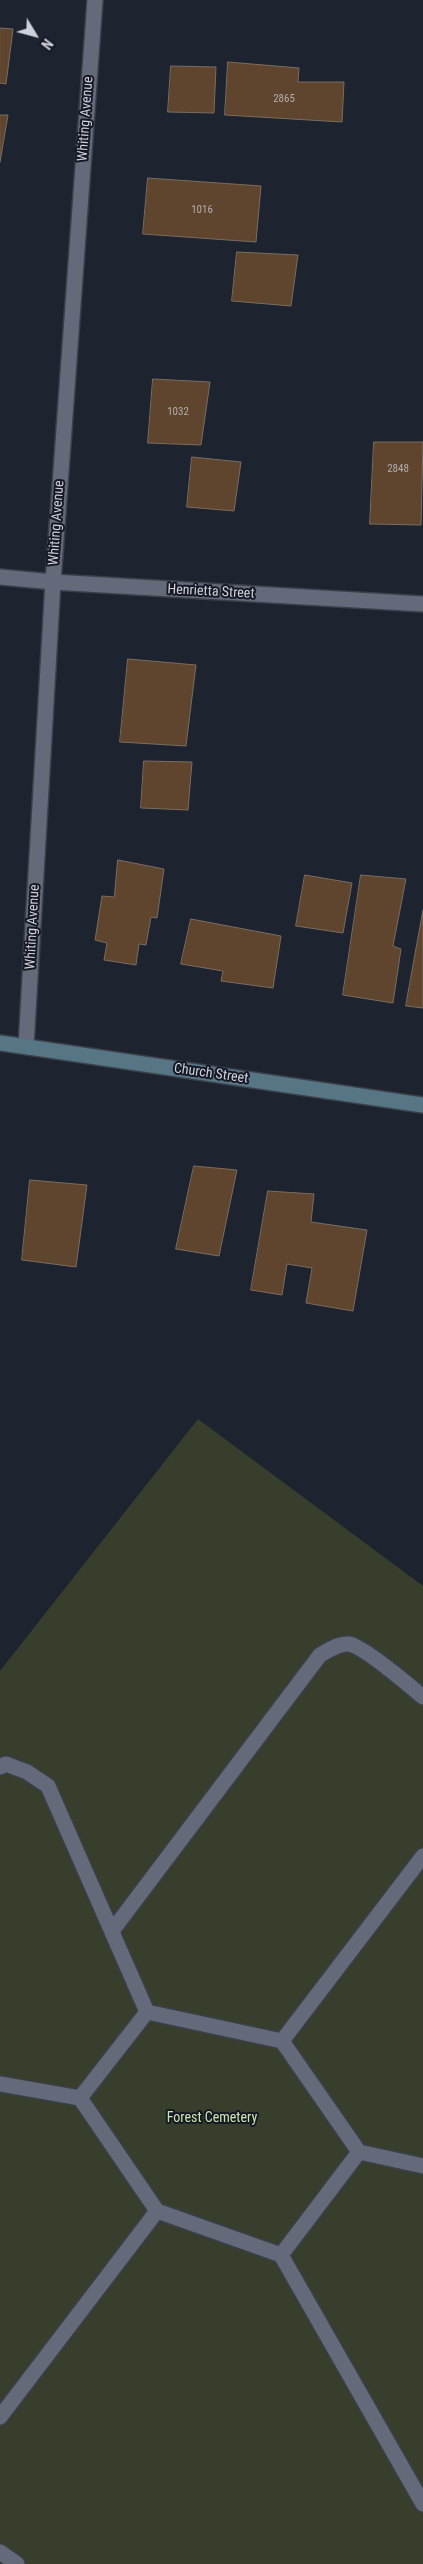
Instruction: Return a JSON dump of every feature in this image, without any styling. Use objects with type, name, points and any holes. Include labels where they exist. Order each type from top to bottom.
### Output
[{"type":"main road","name":"Church Street","points":[[0,1043],[423,1105]]},
{"type":"street","name":"Whiting Avenue","points":[[26,1046],[53,582],[95,0]]},
{"type":"street","name":"Henrietta Street","points":[[0,577],[53,582],[423,604]]},
{"type":"street","points":[[112,1931],[320,1655],[335,1646],[350,1644],[366,1653],[423,1697]]},
{"type":"street","points":[[0,1767],[6,1764],[27,1772],[48,1786],[147,2012]]},
{"type":"street","points":[[282,2042],[423,1856]]},
{"type":"street","points":[[147,2012],[282,2042],[359,2152],[423,2166]]},
{"type":"street","points":[[80,2098],[147,2012]]},
{"type":"street","points":[[0,2084],[80,2098],[156,2211],[281,2255],[421,2493]]},
{"type":"street","points":[[281,2255],[359,2152]]},
{"type":"street","points":[[0,2418],[156,2211]]},
{"type":"street","points":[[0,2552],[17,2564]]},
{"type":"green space","name":"Forest Cemetery","points":[[198,1419],[423,1586],[423,2564],[0,2564],[0,1671]]},
{"type":"building","points":[[0,28],[13,29],[6,84],[0,83]]},
{"type":"building","points":[[228,62],[299,68],[298,82],[344,82],[342,122],[225,115]]},
{"type":"building","points":[[171,66],[216,67],[214,113],[168,112]]},
{"type":"building","points":[[0,115],[8,115],[0,162]]},
{"type":"building","points":[[148,178],[261,186],[256,242],[143,234]]},
{"type":"building","points":[[237,252],[298,255],[291,306],[232,301]]},
{"type":"building","points":[[153,379],[210,382],[201,445],[148,443]]},
{"type":"building","points":[[374,442],[423,442],[421,525],[370,524]]},
{"type":"building","points":[[192,457],[241,462],[234,511],[187,507]]},
{"type":"building","points":[[128,659],[196,665],[186,746],[120,742]]},
{"type":"building","points":[[144,761],[192,762],[188,810],[141,808]]},
{"type":"building","points":[[118,860],[164,869],[157,918],[151,917],[146,945],[139,944],[136,965],[104,960],[107,943],[95,940],[102,896],[114,897]]},
{"type":"building","points":[[305,875],[352,883],[343,933],[296,926]]},
{"type":"building","points":[[361,875],[406,879],[393,946],[401,949],[393,1003],[343,995]]},
{"type":"building","points":[[423,910],[423,1008],[406,1006]]},
{"type":"building","points":[[191,919],[281,936],[273,988],[221,981],[223,971],[181,964]]},
{"type":"building","points":[[194,1166],[237,1170],[219,1256],[176,1249]]},
{"type":"building","points":[[30,1180],[87,1185],[76,1267],[22,1260]]},
{"type":"building","points":[[268,1191],[314,1194],[311,1222],[367,1230],[353,1311],[306,1303],[312,1268],[287,1264],[282,1295],[251,1290]]}]
